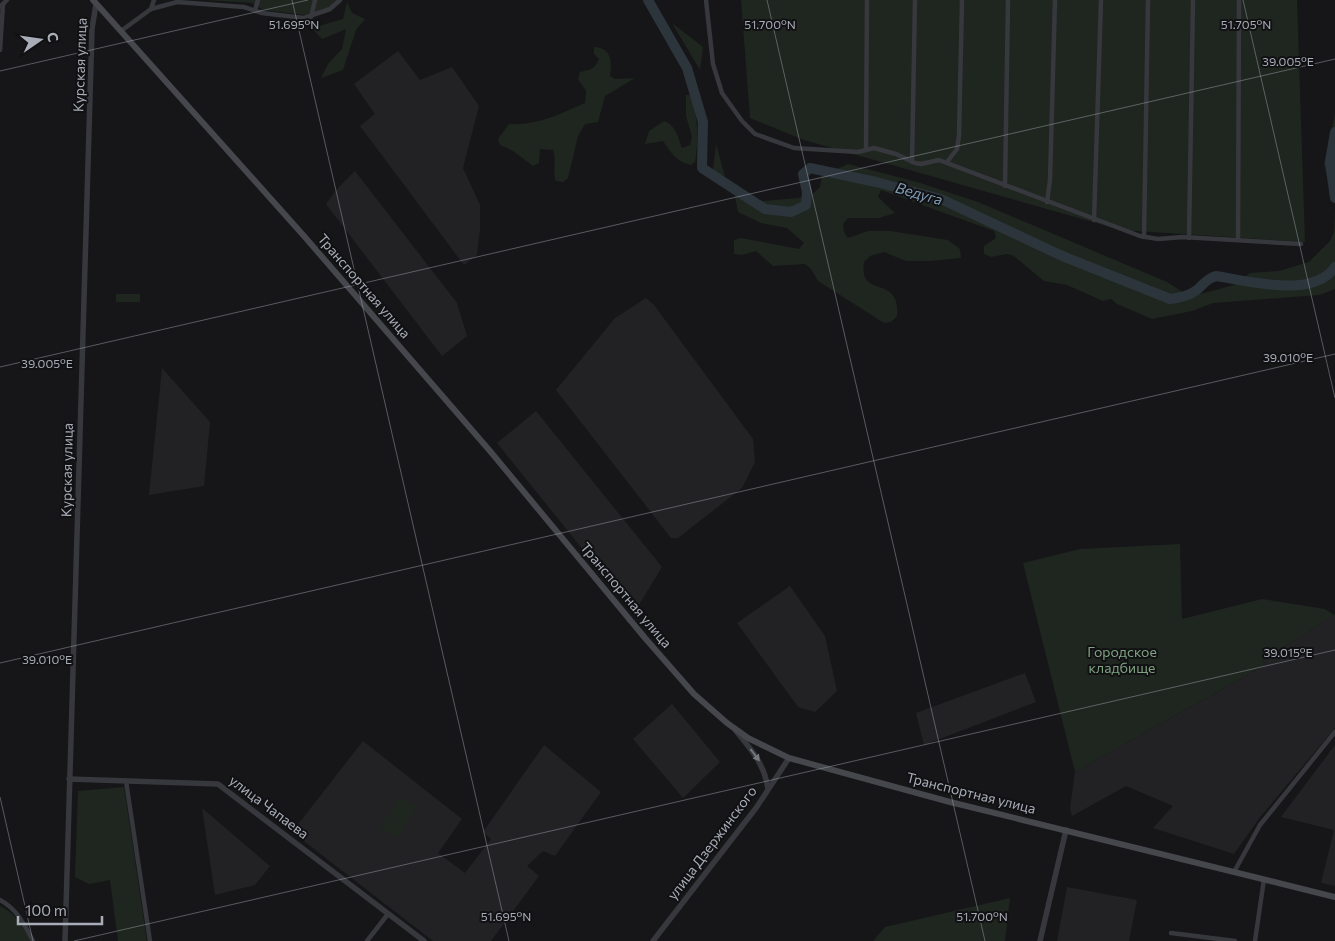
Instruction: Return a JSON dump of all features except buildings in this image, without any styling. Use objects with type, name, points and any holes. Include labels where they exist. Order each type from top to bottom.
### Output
[{"type":"main road","name":"Транспортная улица","points":[[95,1],[241,164],[490,452],[657,652],[694,694],[731,726],[748,738],[789,758],[950,802],[1335,896]]},
{"type":"street","points":[[151,9],[154,0]]},
{"type":"street","points":[[255,10],[258,0]]},
{"type":"street","points":[[311,17],[315,0]]},
{"type":"street","points":[[121,31],[151,9],[178,2],[214,2],[298,18],[311,17],[330,9],[340,0]]},
{"type":"street","points":[[706,0],[713,64],[722,93],[742,121],[755,134],[794,148],[858,152],[874,148],[921,164],[939,160],[947,162],[1046,202],[1144,237],[1301,244]]},
{"type":"street","points":[[866,150],[868,0]]},
{"type":"street","points":[[912,162],[915,0]]},
{"type":"street","points":[[947,162],[957,149],[959,136],[962,0]]},
{"type":"street","points":[[1005,186],[1008,0]]},
{"type":"street","points":[[1046,202],[1050,180],[1056,0]]},
{"type":"street","points":[[1094,220],[1101,0]]},
{"type":"street","points":[[1144,237],[1148,0]]},
{"type":"street","points":[[1189,238],[1193,0]]},
{"type":"street","points":[[1238,240],[1239,0]]},
{"type":"street","name":"Курская улица","points":[[65,941],[69,779],[80,502],[92,29],[95,1]]},
{"type":"street","points":[[0,50],[3,4]]},
{"type":"street","points":[[731,726],[760,762],[766,776],[768,790]]},
{"type":"street","points":[[1234,872],[1260,825],[1335,732]]},
{"type":"street","name":"улица Дзержинского","points":[[653,941],[768,790],[789,758]]},
{"type":"street","name":"улица Чапаева","points":[[69,779],[218,784],[424,941]]},
{"type":"street","points":[[126,781],[150,941]]},
{"type":"street","points":[[1040,941],[1066,830]]},
{"type":"street","points":[[1255,941],[1264,880]]},
{"type":"street","points":[[0,900],[11,906],[33,941]]},
{"type":"street","points":[[367,941],[388,914]]},
{"type":"street","points":[[1170,933],[1235,941]]},
{"type":"shaded area","points":[[398,51],[420,80],[452,67],[479,106],[463,168],[480,205],[480,229],[477,255],[464,265],[360,126],[375,114],[354,84]]},
{"type":"shaded area","points":[[355,171],[457,303],[467,336],[442,356],[326,204],[337,189]]},
{"type":"shaded area","points":[[646,298],[654,305],[753,439],[755,462],[742,488],[678,538],[671,538],[556,390],[615,318]]},
{"type":"shaded area","points":[[162,368],[210,422],[204,486],[149,495]]},
{"type":"shaded area","points":[[536,411],[662,567],[634,613],[497,443]]},
{"type":"shaded area","points":[[790,586],[825,636],[837,691],[815,712],[798,707],[737,623]]},
{"type":"shaded area","points":[[1335,614],[1335,728],[1261,816],[1234,854],[1153,828],[1173,806],[1126,786],[1072,816],[1070,808],[1075,772],[1265,665],[1263,660]]},
{"type":"shaded area","points":[[1025,673],[1036,702],[924,745],[916,713]]},
{"type":"shaded area","points":[[672,704],[720,762],[683,798],[633,739]]},
{"type":"shaded area","points":[[363,741],[462,819],[438,853],[465,873],[491,839],[483,832],[544,745],[601,792],[555,856],[543,851],[527,866],[539,876],[491,941],[433,941],[292,832]]},
{"type":"shaded area","points":[[1335,745],[1335,886],[1321,883],[1334,830],[1281,817]]},
{"type":"shaded area","points":[[202,808],[270,866],[255,885],[215,895]]},
{"type":"shaded area","points":[[1067,887],[1137,900],[1129,941],[1057,941]]},
{"type":"green space","points":[[206,0],[337,0],[331,7],[305,15],[263,10],[252,3]]},
{"type":"green space","points":[[741,0],[1297,0],[1305,242],[1121,230],[804,140],[750,118]]},
{"type":"green space","points":[[347,2],[352,13],[365,19],[356,30],[343,70],[321,78],[328,64],[342,49],[346,29],[322,39],[312,28],[343,19]]},
{"type":"green space","points":[[672,23],[703,47],[700,70]]},
{"type":"green space","points":[[594,47],[608,53],[611,61],[610,76],[615,79],[635,78],[605,96],[598,122],[585,124],[578,136],[568,178],[563,182],[556,181],[553,150],[540,149],[539,163],[533,166],[513,151],[500,145],[498,139],[509,124],[538,121],[585,103],[586,91],[578,79],[580,72],[592,68],[599,59],[594,54]]},
{"type":"green space","points":[[686,95],[691,95],[697,128],[695,162],[691,165],[678,159],[663,141],[645,144],[649,131],[664,121],[674,129],[682,148],[690,145],[692,137],[686,116]]},
{"type":"green space","points":[[1335,114],[1335,194],[1331,192],[1324,164]]},
{"type":"green space","points":[[716,144],[725,177],[713,170]]},
{"type":"green space","points":[[848,164],[917,182],[978,202],[1167,282],[1186,294],[1193,296],[1234,285],[1250,273],[1279,271],[1309,262],[1330,241],[1334,232],[1335,210],[1335,289],[1319,295],[1213,303],[1192,311],[1152,319],[1117,304],[1111,299],[1103,301],[1067,285],[1044,281],[1014,256],[1007,254],[991,257],[984,254],[984,246],[996,238],[994,231],[881,190],[878,197],[895,213],[879,218],[848,218],[843,224],[844,232],[848,238],[868,231],[890,231],[948,240],[960,249],[961,258],[906,261],[884,252],[870,256],[864,262],[864,273],[867,280],[893,295],[897,316],[891,322],[884,323],[818,281],[811,269],[805,264],[773,266],[756,251],[742,255],[734,254],[734,240],[741,238],[799,249],[804,243],[787,228],[761,223],[738,212],[734,191],[740,196],[763,201],[809,197],[820,187],[822,176]]},
{"type":"green space","points":[[116,294],[140,294],[140,302],[116,302]]},
{"type":"green space","name":"Городское кладбище","points":[[1180,544],[1182,619],[1262,599],[1325,609],[1334,615],[1263,660],[1265,665],[1075,772],[1023,563],[1080,549]]},
{"type":"green space","points":[[124,787],[147,941],[118,941],[110,880],[89,884],[75,877],[78,791]]},
{"type":"green space","points":[[401,797],[415,805],[416,809],[399,835],[394,837],[381,828],[380,825]]},
{"type":"green space","points":[[1010,898],[1005,941],[873,941],[885,927]]},
{"type":"green space","points":[[0,906],[10,912],[18,921],[30,941],[0,941]]},
{"type":"waterway","name":"Ведуга","points":[[648,0],[687,68],[703,122],[702,168],[765,209],[791,212],[806,205],[807,192],[803,174],[810,168],[876,182],[941,199],[1060,255],[1170,299],[1191,294],[1207,280],[1216,276],[1262,284],[1296,285],[1312,283],[1325,277],[1335,267]]},
{"type":"waterway","name":"Ведуга","points":[[1335,132],[1330,162],[1335,198]]}]
